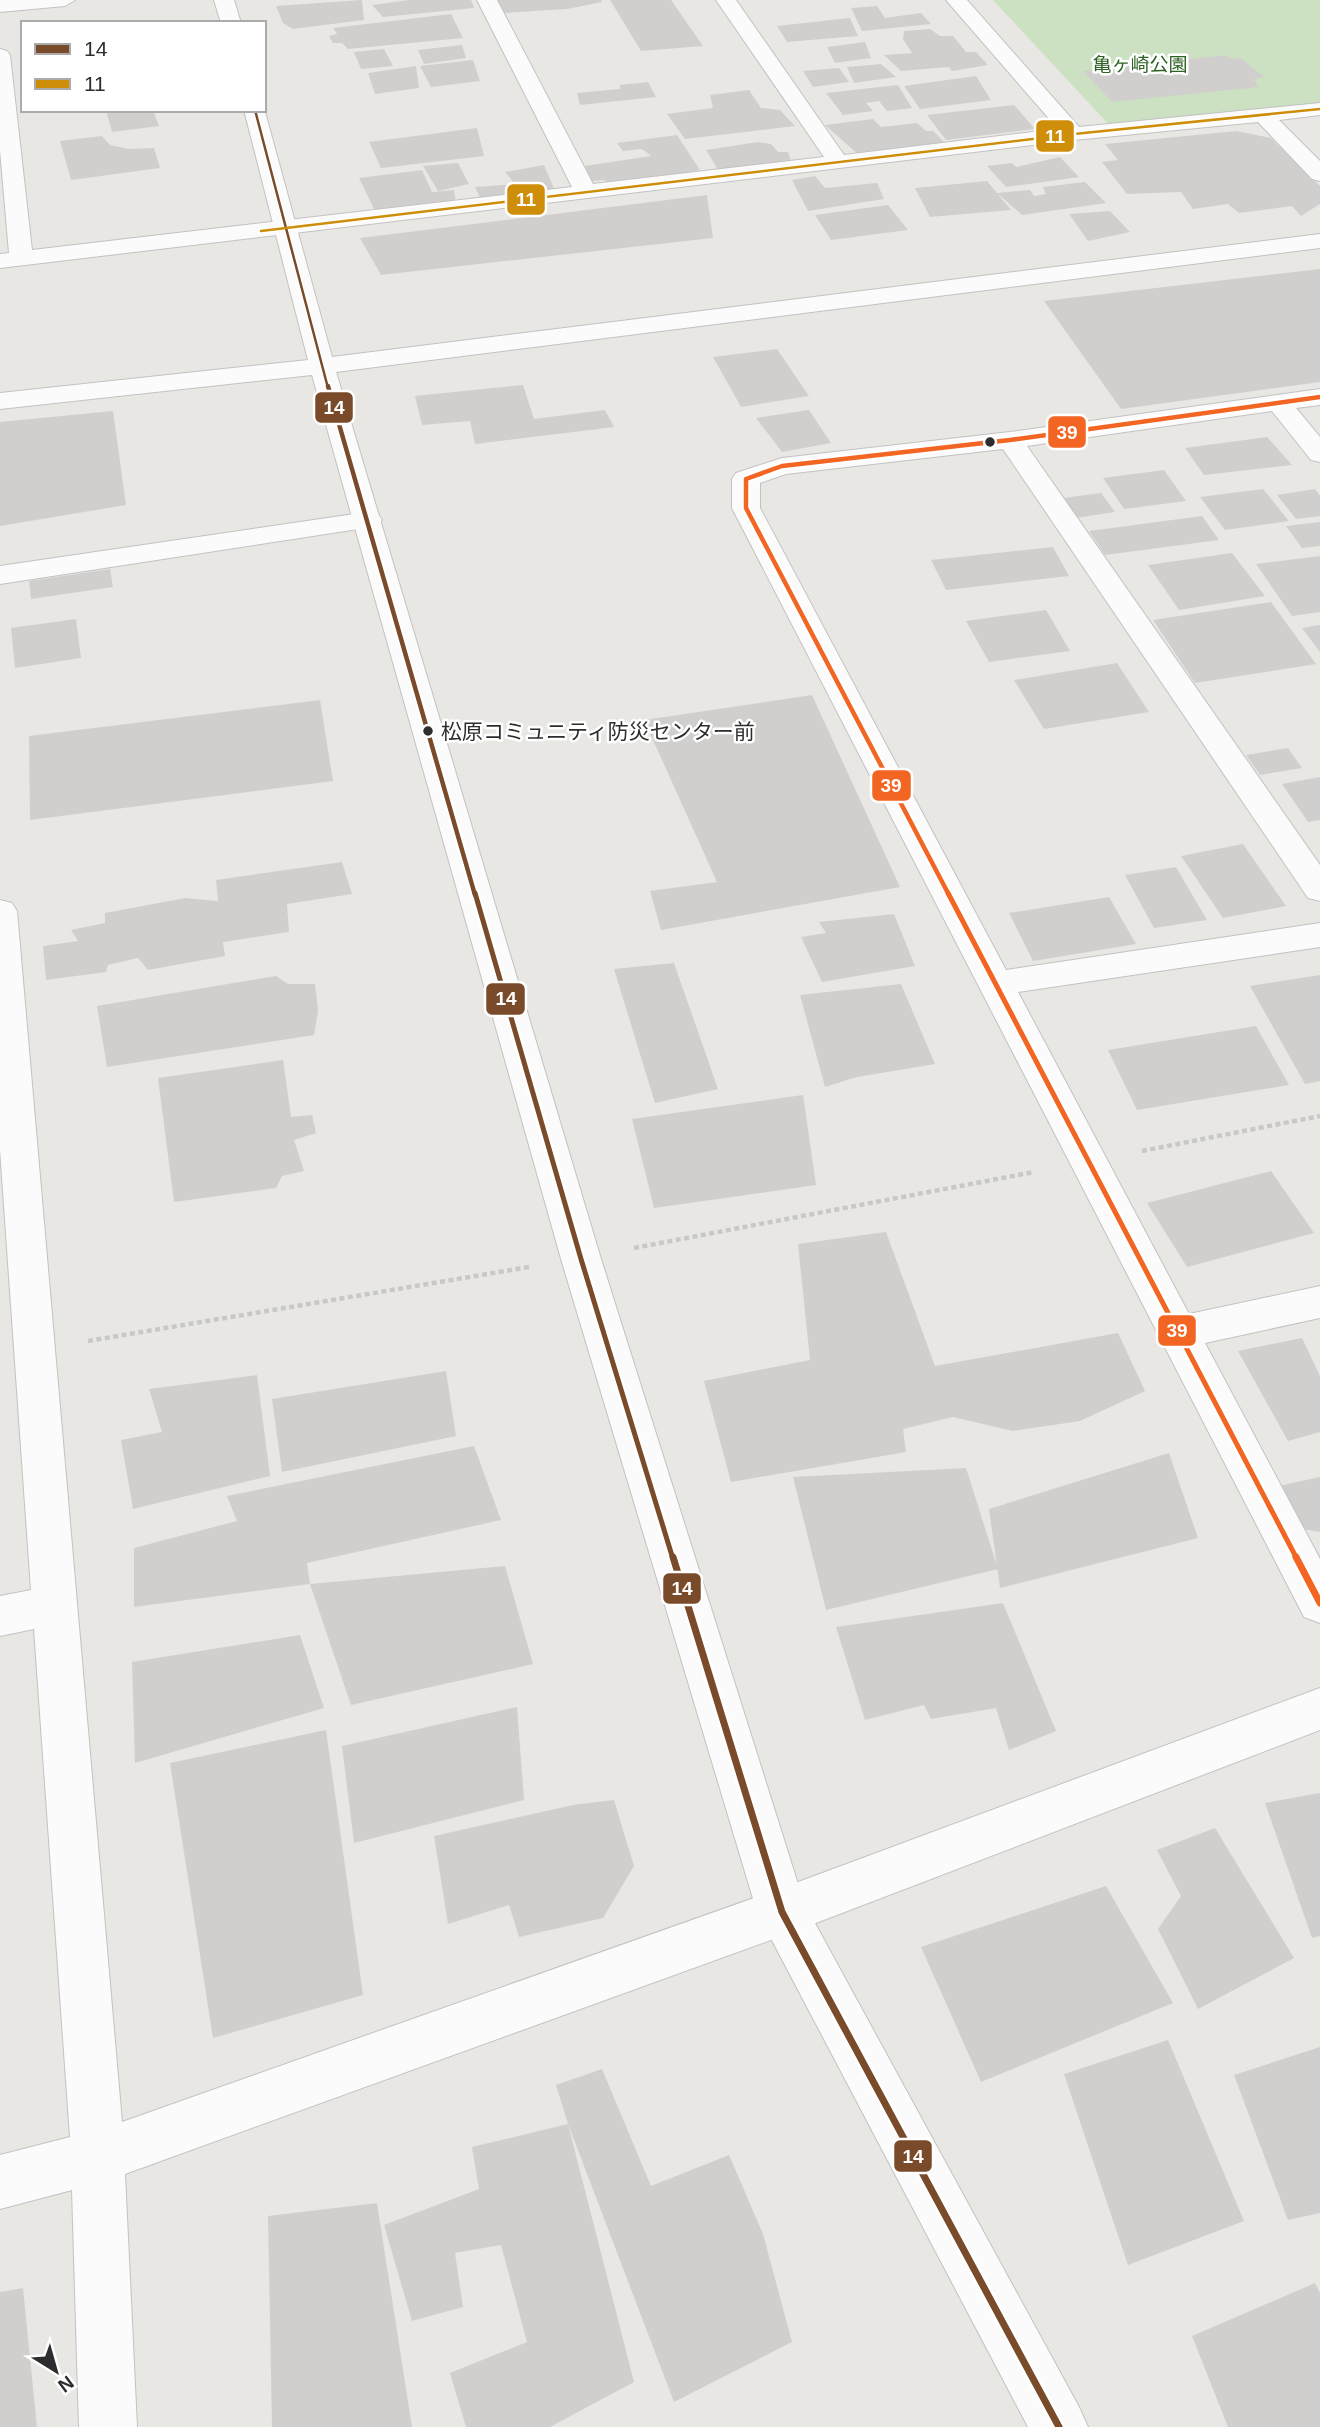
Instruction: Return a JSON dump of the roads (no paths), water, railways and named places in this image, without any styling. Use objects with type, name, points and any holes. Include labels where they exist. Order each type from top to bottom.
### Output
[{"type":"street","points":[[0,6],[65,0]]},
{"type":"street","points":[[224,0],[230,21]]},
{"type":"street","points":[[487,0],[586,192]]},
{"type":"street","points":[[726,0],[838,162]]},
{"type":"street","points":[[956,0],[1074,134]]},
{"type":"street","points":[[0,55],[11,260],[1074,134],[1320,109]]},
{"type":"street","points":[[255,112],[322,366],[580,1259],[782,1912],[1059,2427]]},
{"type":"street","points":[[1263,115],[1320,174]]},
{"type":"street","points":[[0,401],[322,366],[1320,241]]},
{"type":"street","points":[[1320,397],[1010,440],[782,466],[746,479],[746,508],[1320,1603]]},
{"type":"street","points":[[1278,402],[1320,454]]},
{"type":"street","points":[[1010,440],[1320,890]]},
{"type":"street","points":[[0,575],[368,520]]},
{"type":"street","points":[[0,911],[10,1178],[34,1350],[98,2157],[108,2427]]},
{"type":"street","points":[[994,984],[1320,934]]},
{"type":"street","points":[[1178,1333],[1320,1302]]},
{"type":"street","points":[[0,1616],[54,1605]]},
{"type":"street","points":[[0,2182],[98,2157],[782,1912],[1320,1709]]},
{"type":"place","name":"松原コミュニティ防災センター前","points":[[428,731]]},
{"type":"park label","name":"亀ヶ崎公園","points":[[1140,64]]}]
